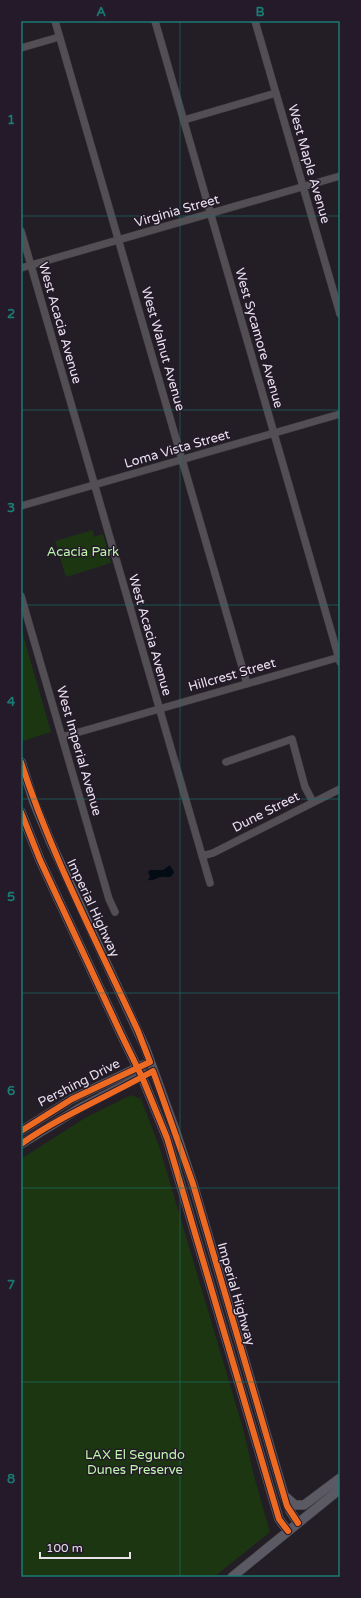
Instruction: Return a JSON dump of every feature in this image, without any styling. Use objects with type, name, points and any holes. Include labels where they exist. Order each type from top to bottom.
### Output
[{"type":"main road","name":"Imperial Highway","points":[[21,762],[34,802],[48,837],[140,1036],[151,1066],[193,1184],[284,1495],[290,1511],[298,1523]]},
{"type":"main road","name":"Imperial Highway","points":[[21,812],[40,860],[142,1077],[173,1157],[279,1519],[288,1531]]},
{"type":"main road","name":"Pershing Drive","points":[[21,1131],[72,1099],[137,1067],[151,1066]]},
{"type":"main road","name":"Pershing Drive","points":[[21,1144],[78,1109],[142,1077],[151,1066]]},
{"type":"main road","points":[[284,1495],[295,1505],[304,1505],[340,1478]]},
{"type":"main road","points":[[232,1577],[340,1489]]},
{"type":"street","name":"West Walnut Avenue","points":[[55,21],[247,684]]},
{"type":"street","name":"West Sycamore Avenue","points":[[156,21],[210,213],[340,659]]},
{"type":"street","name":"West Maple Avenue","points":[[255,21],[340,314]]},
{"type":"street","points":[[21,48],[59,37]]},
{"type":"street","points":[[184,120],[276,93]]},
{"type":"street","name":"Virginia Street","points":[[21,268],[340,176]]},
{"type":"street","name":"West Acacia Avenue","points":[[21,231],[210,883]]},
{"type":"street","name":"Loma Vista Street","points":[[21,506],[340,414]]},
{"type":"street","name":"West Imperial Avenue","points":[[21,596],[109,899],[115,912]]},
{"type":"street","name":"Hillcrest Street","points":[[62,737],[340,659]]},
{"type":"street","points":[[226,762],[292,739],[305,787],[312,802]]},
{"type":"street","name":"Dune Street","points":[[202,856],[213,853],[340,789]]},
{"type":"green space","name":"Acacia Park","points":[[93,530],[94,537],[103,534],[111,563],[66,577],[55,541]]},
{"type":"green space","points":[[21,628],[51,732],[23,741],[21,738]]},
{"type":"green space","name":"LAX El Segundo Dunes Preserve","points":[[131,1095],[141,1099],[160,1149],[244,1432],[254,1476],[270,1532],[214,1577],[21,1577],[21,1159],[85,1118]]},
{"type":"shaded area","points":[[170,865],[174,872],[171,876],[148,880],[150,877],[148,872],[150,870],[163,870]]},
{"type":"cycle path","points":[[21,762],[60,865],[138,1031],[150,1062],[72,1099],[21,1131]]},
{"type":"cycle path","points":[[21,812],[40,860],[142,1077],[167,1138],[279,1519],[288,1531]]},
{"type":"cycle path","points":[[21,1144],[69,1115],[153,1071],[193,1184],[287,1506],[298,1523]]}]
